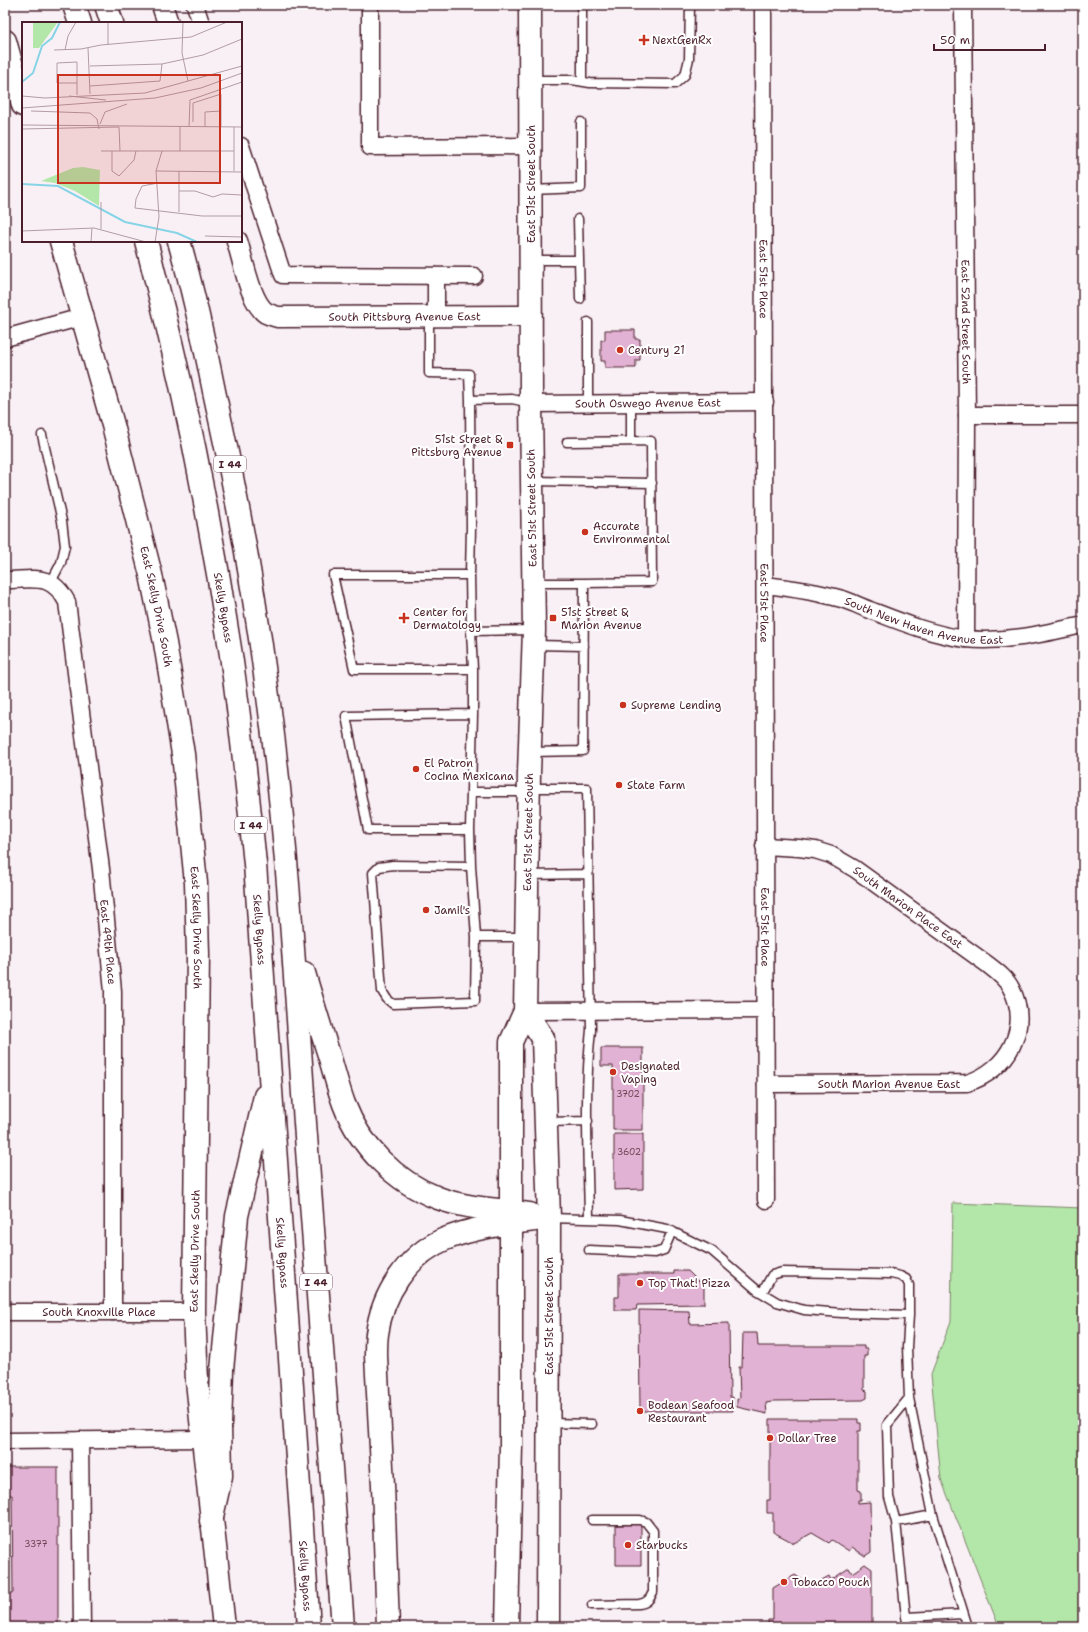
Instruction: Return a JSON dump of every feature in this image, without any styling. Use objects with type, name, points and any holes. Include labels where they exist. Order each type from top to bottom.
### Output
[{"type":"main road","points":[[74,5],[80,22]]},
{"type":"main road","points":[[106,5],[112,22]]},
{"type":"main road","name":"East 51st Street South","points":[[506,1627],[512,1445],[511,1042],[525,1011],[528,790],[534,638],[531,404],[530,5]]},
{"type":"main road","points":[[5,40],[22,101]]},
{"type":"main road","name":"East Skelly Drive South","points":[[61,242],[119,448],[151,575],[165,643],[183,754],[196,883],[198,954],[194,1312],[197,1381],[224,1627]]},
{"type":"main road","name":"Skelly Bypass","points":[[146,242],[186,402],[207,510],[231,656],[243,745],[255,864],[309,1627]]},
{"type":"main road","name":"I 44","points":[[179,242],[206,354],[230,465],[251,578],[268,690],[276,759],[292,936],[319,1324],[343,1627]]},
{"type":"main road","points":[[292,936],[344,1105],[357,1131],[373,1153],[396,1175],[420,1190],[439,1198],[511,1217],[549,1218]]},
{"type":"main road","name":"East 51st Street South","points":[[525,1011],[543,1038],[549,1218],[548,1627]]},
{"type":"main road","points":[[212,1521],[221,1476],[220,1424],[222,1370],[236,1216],[270,1074]]},
{"type":"main road","points":[[388,1627],[383,1485],[376,1356],[377,1334],[383,1310],[391,1289],[404,1269],[424,1252],[444,1240],[511,1217]]},
{"type":"street","points":[[162,5],[168,22]]},
{"type":"street","points":[[195,5],[201,22]]},
{"type":"street","points":[[370,5],[370,147],[531,146]]},
{"type":"street","name":"East 51st Place","points":[[764,5],[764,846],[766,1200]]},
{"type":"street","name":"East 52nd Street South","points":[[963,5],[967,415],[966,639]]},
{"type":"street","points":[[242,152],[248,189],[283,275],[474,276]]},
{"type":"street","name":"South Pittsburg Avenue East","points":[[237,242],[253,294],[259,305],[266,313],[278,317],[531,316]]},
{"type":"street","points":[[433,317],[436,276]]},
{"type":"street","points":[[5,338],[82,317]]},
{"type":"street","name":"South Oswego Avenue East","points":[[531,404],[764,402]]},
{"type":"street","points":[[967,415],[1083,415]]},
{"type":"street","points":[[5,580],[41,580],[51,582]]},
{"type":"street","name":"East 49th Place","points":[[51,582],[61,591],[67,602],[109,939],[113,991],[114,1049],[113,1312]]},
{"type":"street","name":"South New Haven Avenue East","points":[[765,585],[806,591],[843,600],[909,625],[936,633],[966,639],[1005,639],[1083,625]]},
{"type":"street","name":"South Marion Place East","points":[[764,846],[815,850],[831,855],[855,870],[987,964],[1001,976],[1010,987],[1015,998],[1019,1016]]},
{"type":"street","points":[[525,1011],[766,1010]]},
{"type":"street","name":"South Marion Avenue East","points":[[766,1084],[966,1083],[979,1080],[989,1074],[1005,1058],[1013,1046],[1019,1016]]},
{"type":"street","name":"South Knoxville Place","points":[[5,1312],[194,1312]]},
{"type":"street","points":[[5,1441],[203,1439]]},
{"type":"street","points":[[80,1440],[82,1627]]},
{"type":"lane","points":[[582,5],[582,81]]},
{"type":"lane","points":[[530,80],[572,80],[590,83],[675,84],[686,75],[689,59],[690,5]]},
{"type":"lane","points":[[531,190],[581,188],[581,122]]},
{"type":"lane","points":[[578,219],[580,299]]},
{"type":"lane","points":[[531,260],[579,260]]},
{"type":"lane","points":[[433,317],[429,373],[469,374],[471,527],[470,575],[473,669],[470,830],[476,937],[475,1001],[393,1004],[387,999],[382,991],[373,874],[379,867],[393,865],[471,866]]},
{"type":"lane","points":[[588,322],[588,403]]},
{"type":"lane","points":[[470,400],[512,399],[531,404]]},
{"type":"lane","points":[[631,403],[631,441]]},
{"type":"lane","points":[[42,435],[62,521],[65,546],[60,563],[51,582]]},
{"type":"lane","points":[[533,583],[652,582],[651,441],[567,442]]},
{"type":"lane","points":[[532,481],[652,483]]},
{"type":"lane","points":[[470,575],[333,575],[354,669],[473,669]]},
{"type":"lane","points":[[529,752],[583,751],[584,583]]},
{"type":"lane","points":[[471,631],[534,638],[584,646]]},
{"type":"lane","points":[[470,830],[368,830],[346,716],[473,714]]},
{"type":"lane","points":[[471,792],[587,788],[591,1030],[588,1051],[588,1219]]},
{"type":"lane","points":[[527,875],[588,874]]},
{"type":"lane","points":[[476,937],[526,937]]},
{"type":"lane","points":[[546,1122],[588,1121]]},
{"type":"lane","points":[[549,1218],[620,1220],[667,1229],[712,1251],[762,1293],[777,1302],[804,1310],[909,1315]]},
{"type":"lane","points":[[589,1250],[655,1253],[664,1250],[672,1232]]},
{"type":"lane","points":[[762,1293],[772,1275],[782,1272],[891,1274],[900,1276],[906,1280],[909,1285],[907,1347],[909,1398],[933,1515],[968,1627]]},
{"type":"lane","points":[[908,1627],[896,1522],[889,1497],[887,1424],[909,1398]]},
{"type":"lane","points":[[549,1423],[592,1424]]},
{"type":"lane","points":[[896,1522],[933,1515]]},
{"type":"lane","points":[[592,1520],[640,1520],[646,1522],[653,1531],[653,1592],[650,1599],[644,1603],[592,1605]]},
{"type":"lane","points":[[906,1617],[964,1614]]},
{"type":"green space","points":[[953,1203],[1083,1208],[1083,1627],[999,1627],[941,1479],[931,1374],[951,1321]]},
{"type":"building","name":"Century 21","points":[[605,330],[635,330],[635,339],[640,339],[640,360],[636,360],[636,368],[605,368],[605,361],[601,361],[601,340],[605,340]]},
{"type":"building","points":[[601,1048],[643,1048],[643,1130],[613,1130],[613,1066],[601,1066]]},
{"type":"building","points":[[614,1134],[643,1134],[643,1189],[614,1190]]},
{"type":"building","points":[[674,1271],[688,1271],[704,1287],[704,1304],[637,1305],[636,1310],[615,1310],[615,1297],[619,1297],[619,1274],[674,1274]]},
{"type":"building","points":[[639,1310],[689,1311],[690,1324],[729,1323],[730,1397],[733,1397],[733,1411],[640,1411]]},
{"type":"building","points":[[743,1333],[757,1333],[758,1346],[864,1346],[864,1349],[867,1349],[867,1356],[864,1356],[864,1390],[867,1391],[867,1398],[863,1400],[773,1401],[766,1403],[767,1414],[737,1407],[737,1399],[740,1399],[739,1367],[742,1367]]},
{"type":"building","points":[[770,1419],[858,1419],[858,1423],[861,1423],[861,1431],[858,1431],[858,1490],[861,1491],[861,1500],[858,1500],[858,1503],[870,1502],[871,1552],[865,1556],[852,1547],[849,1551],[832,1540],[829,1543],[812,1533],[794,1543],[773,1532],[773,1513],[767,1513],[767,1500],[770,1500]]},
{"type":"building","points":[[5,1467],[58,1467],[58,1625],[5,1625],[5,1593],[13,1593],[12,1495],[5,1495]]},
{"type":"building","name":"Starbucks","points":[[641,1524],[641,1565],[616,1565],[616,1525]]},
{"type":"building","points":[[865,1564],[872,1569],[872,1627],[768,1627],[768,1620],[773,1620],[773,1588],[795,1575],[811,1586],[829,1576],[831,1580],[849,1568],[852,1573]]},
{"type":"place","name":"NextGenRx","points":[[644,40]]},
{"type":"place","name":"Century 21","points":[[620,350]]},
{"type":"place","name":"51st Street & Pittsburg Avenue","points":[[510,445]]},
{"type":"place","name":"Accurate Environmental","points":[[585,532]]},
{"type":"place","name":"Center for Dermatology","points":[[404,618]]},
{"type":"place","name":"51st Street & Marion Avenue","points":[[553,618]]},
{"type":"place","name":"Supreme Lending","points":[[623,705]]},
{"type":"place","name":"El Patron Cocina Mexicana","points":[[416,769]]},
{"type":"place","name":"State Farm","points":[[619,785]]},
{"type":"place","name":"Jamil's","points":[[426,910]]},
{"type":"place","name":"Designated Vaping","points":[[613,1072]]},
{"type":"place","name":"Top That! Pizza","points":[[640,1283]]},
{"type":"place","name":"Bodean Seafood Restaurant","points":[[640,1411]]},
{"type":"place","name":"Dollar Tree","points":[[770,1438]]},
{"type":"place","name":"Starbucks","points":[[628,1545]]},
{"type":"place","name":"Tobacco Pouch","points":[[784,1582]]}]
